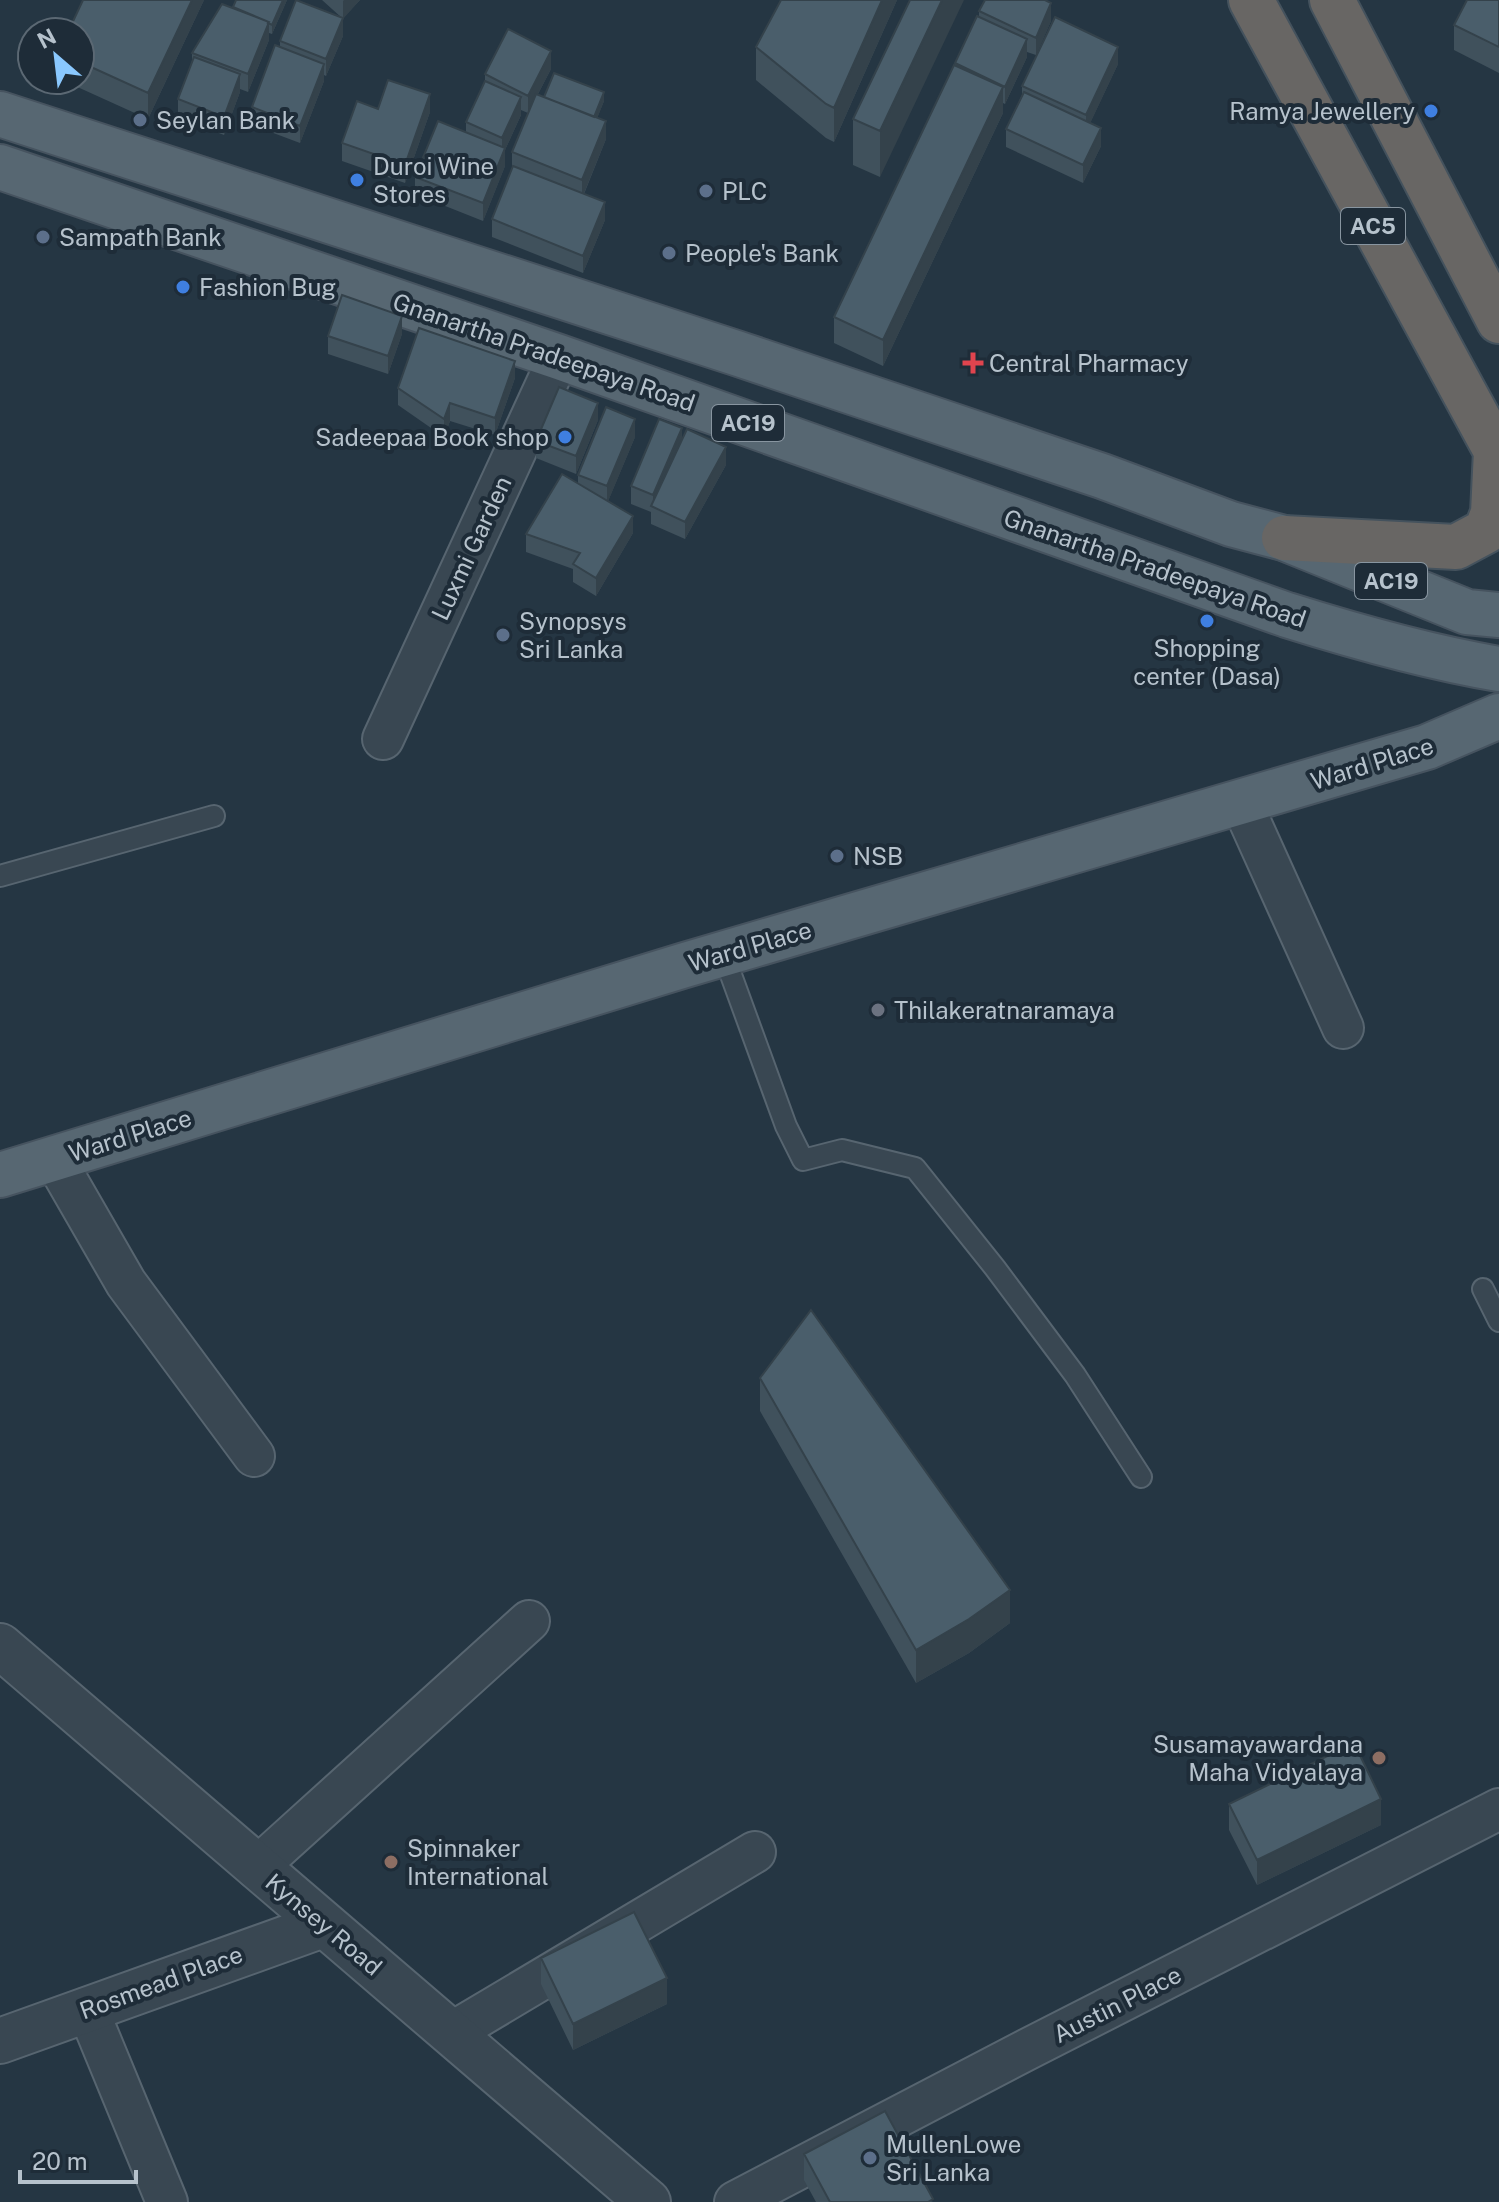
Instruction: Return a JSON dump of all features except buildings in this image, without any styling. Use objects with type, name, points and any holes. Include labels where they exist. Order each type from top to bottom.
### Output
[{"type":"highway","name":"AC5","points":[[1251,0],[1497,458]]},
{"type":"highway","name":"AC5","points":[[1332,0],[1499,321]]},
{"type":"highway","points":[[1284,538],[1456,547],[1486,531],[1493,513],[1497,458]]},
{"type":"main road","name":"AC19","points":[[0,114],[736,353],[1102,476],[1231,524],[1284,538],[1467,612],[1499,615]]},
{"type":"main road","name":"Gnanartha Pradeepaya Road","points":[[0,167],[559,357],[1287,615],[1448,660],[1499,669]]},
{"type":"main road","name":"Ward Place","points":[[0,1175],[723,953],[1427,747],[1499,716]]},
{"type":"street","name":"Luxmi Garden","points":[[383,739],[559,357]]},
{"type":"street","points":[[1241,802],[1343,1028]]},
{"type":"street","points":[[54,1158],[126,1283],[254,1456]]},
{"type":"street","points":[[256,1868],[529,1621]]},
{"type":"street","name":"Kynsey Road","points":[[0,1646],[648,2202]]},
{"type":"street","name":"Austin Place","points":[[735,2202],[1499,1809]]},
{"type":"street","points":[[453,2032],[755,1852]]},
{"type":"street","name":"Rosmead Place","points":[[0,2041],[323,1925]]},
{"type":"street","points":[[87,2008],[167,2202]]},
{"type":"lane","points":[[0,876],[214,816]]},
{"type":"lane","points":[[723,953],[786,1126],[803,1160],[842,1150],[915,1168],[1075,1375],[1141,1477]]},
{"type":"lane","points":[[1483,1289],[1499,1321]]},
{"type":"place","name":"Ramya Jewellery","points":[[1431,111]]},
{"type":"place","name":"Seylan Bank","points":[[140,120]]},
{"type":"place","name":"Duroi Wine Stores","points":[[357,180]]},
{"type":"place","name":"PLC","points":[[706,191]]},
{"type":"place","name":"Sampath Bank","points":[[43,237]]},
{"type":"place","name":"People's Bank","points":[[669,253]]},
{"type":"place","name":"Fashion Bug","points":[[183,287]]},
{"type":"place","name":"Central Pharmacy","points":[[973,363]]},
{"type":"place","name":"Sadeepaa Book shop","points":[[565,437]]},
{"type":"place","name":"Shopping center (Dasa)","points":[[1207,621]]},
{"type":"place","name":"Synopsys Sri Lanka","points":[[503,635]]},
{"type":"place","name":"NSB","points":[[837,856]]},
{"type":"place","name":"Thilakeratnaramaya","points":[[878,1010]]},
{"type":"place","name":"Susamayawardana Maha Vidyalaya","points":[[1379,1758]]},
{"type":"place","name":"Spinnaker International","points":[[391,1862]]},
{"type":"place","name":"MullenLowe Sri Lanka","points":[[870,2158]]}]
